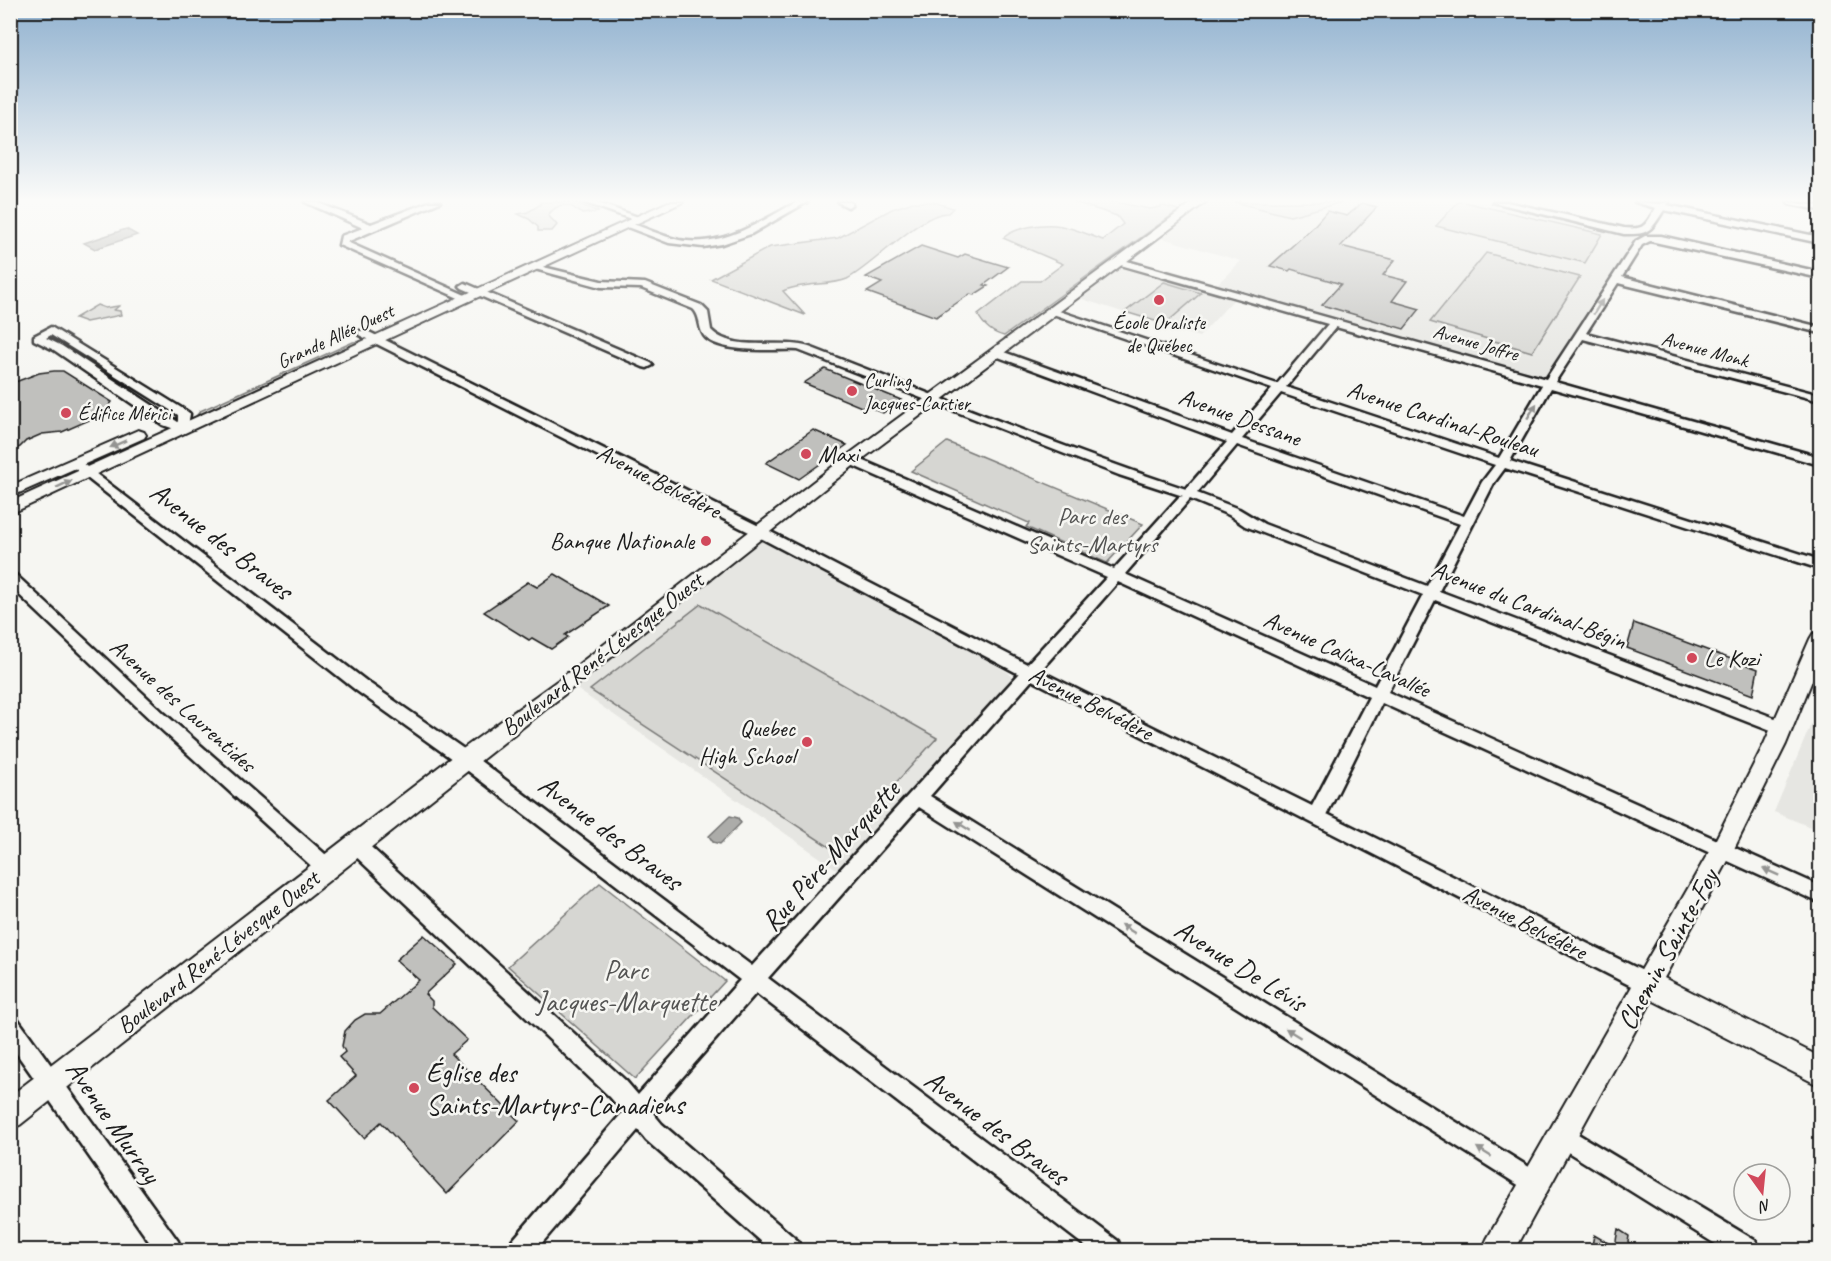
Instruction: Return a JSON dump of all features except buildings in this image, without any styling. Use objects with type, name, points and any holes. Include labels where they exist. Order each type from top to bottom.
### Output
[{"type":"main road","name":"Grande Allée Ouest","points":[[10,508],[86,474],[183,421],[533,261]]},
{"type":"main road","name":"Grande Allée Ouest","points":[[462,292],[480,292],[550,261]]},
{"type":"main road","name":"Boulevard René-Lévesque Ouest","points":[[10,1115],[355,844],[568,683],[851,460],[1120,262]]},
{"type":"main road","name":"Grande Allée Ouest","points":[[10,492],[167,422],[183,421]]},
{"type":"main road","name":"Chemin Sainte-Foy","points":[[1498,1251],[1722,850],[1782,728],[1821,639]]},
{"type":"main road","name":"Avenue Belvédère","points":[[1648,984],[1821,1072]]},
{"type":"street","points":[[386,261],[462,292]]},
{"type":"street","points":[[1316,817],[1488,482],[1503,462],[1531,411],[1551,384],[1628,261]]},
{"type":"street","points":[[1761,261],[1821,274]]},
{"type":"street","name":"Avenue Joffre","points":[[1120,262],[1821,461]]},
{"type":"street","name":"Avenue du Cardinal-Bégin","points":[[538,267],[601,284],[642,285],[697,307],[703,312],[706,332],[714,339],[732,346],[800,347],[1123,472],[1144,484],[1186,497],[1228,517],[1259,526],[1782,728]]},
{"type":"street","points":[[1616,279],[1821,330]]},
{"type":"street","points":[[480,292],[647,365]]},
{"type":"street","name":"Avenue Cardinal-Rouleau","points":[[1052,312],[1577,488],[1821,565]]},
{"type":"street","name":"Rue Père-Marquette","points":[[521,1251],[638,1111],[917,797],[1031,673],[1237,439],[1335,322]]},
{"type":"street","points":[[167,422],[65,352],[38,338],[51,330],[183,421]]},
{"type":"street","name":"Avenue Monk","points":[[1580,335],[1821,398]]},
{"type":"street","name":"Avenue Belvédère","points":[[370,337],[760,532],[1031,673],[1648,984]]},
{"type":"street","name":"Avenue Dessane","points":[[997,353],[1237,439],[1332,476],[1468,522]]},
{"type":"street","name":"Avenue Calixa-Lavallée","points":[[851,460],[1022,533],[1114,577],[1821,895]]},
{"type":"street","name":"Avenue des Braves","points":[[74,463],[363,687],[465,759],[1109,1251]]},
{"type":"street","name":"Avenue des Laurentides","points":[[10,577],[159,718],[326,867]]},
{"type":"street","name":"Avenue De Lévis","points":[[917,797],[1534,1183]]},
{"type":"street","points":[[355,844],[586,1058],[638,1111],[654,1132],[789,1251]]},
{"type":"street","name":"Avenue Murray","points":[[10,1025],[169,1251]]},
{"type":"street","points":[[1563,1136],[1747,1251]]},
{"type":"shaded area","points":[[1241,261],[1628,261],[1551,384],[1213,288]]},
{"type":"shaded area","name":"École Oraliste de Québec","points":[[1120,262],[1234,299],[1199,337],[1073,296]]},
{"type":"shaded area","name":"Quebec High School","points":[[760,532],[805,554],[1009,673],[1012,678],[848,877],[568,683]]},
{"type":"shaded area","points":[[1820,703],[1820,831],[1774,812]]},
{"type":"shaded area","points":[[730,816],[738,818],[741,823],[720,844],[713,842],[709,836]]},
{"type":"green space","points":[[744,261],[873,261],[847,279],[833,283],[799,286],[783,291],[805,315],[711,279]]},
{"type":"green space","points":[[1056,261],[1108,261],[1004,336],[992,331],[978,315],[1022,281],[1040,281],[1063,264]]},
{"type":"green space","points":[[1480,261],[1517,261],[1580,277],[1532,352],[1430,322]]},
{"type":"green space","points":[[1164,282],[1201,293],[1165,324],[1125,312]]},
{"type":"green space","points":[[97,305],[105,308],[119,306],[114,310],[120,311],[121,315],[86,322],[75,318]]},
{"type":"green space","points":[[362,341],[200,416],[197,415],[200,411],[353,342]]},
{"type":"green space","name":"Parc des Saints-Martyrs","points":[[947,442],[1143,524],[1107,563],[1026,527],[1029,523],[911,471]]},
{"type":"green space","points":[[701,604],[937,738],[834,850],[590,690]]},
{"type":"green space","name":"Parc Jacques-Marquette","points":[[600,883],[725,981],[635,1079],[508,966]]},
{"type":"place","name":"École Oraliste de Québec","points":[[1159,300]]},
{"type":"place","name":"Curling Jacques-Cartier","points":[[852,391]]},
{"type":"place","name":"Édifice Mérici","points":[[66,413]]},
{"type":"place","name":"Maxi","points":[[806,454]]},
{"type":"place","name":"Banque Nationale","points":[[706,541]]},
{"type":"place","name":"Le Kozi","points":[[1692,658]]},
{"type":"place","name":"Quebec High School","points":[[807,742]]},
{"type":"place","name":"Église des Saints-Martyrs-Canadiens","points":[[414,1088]]}]
